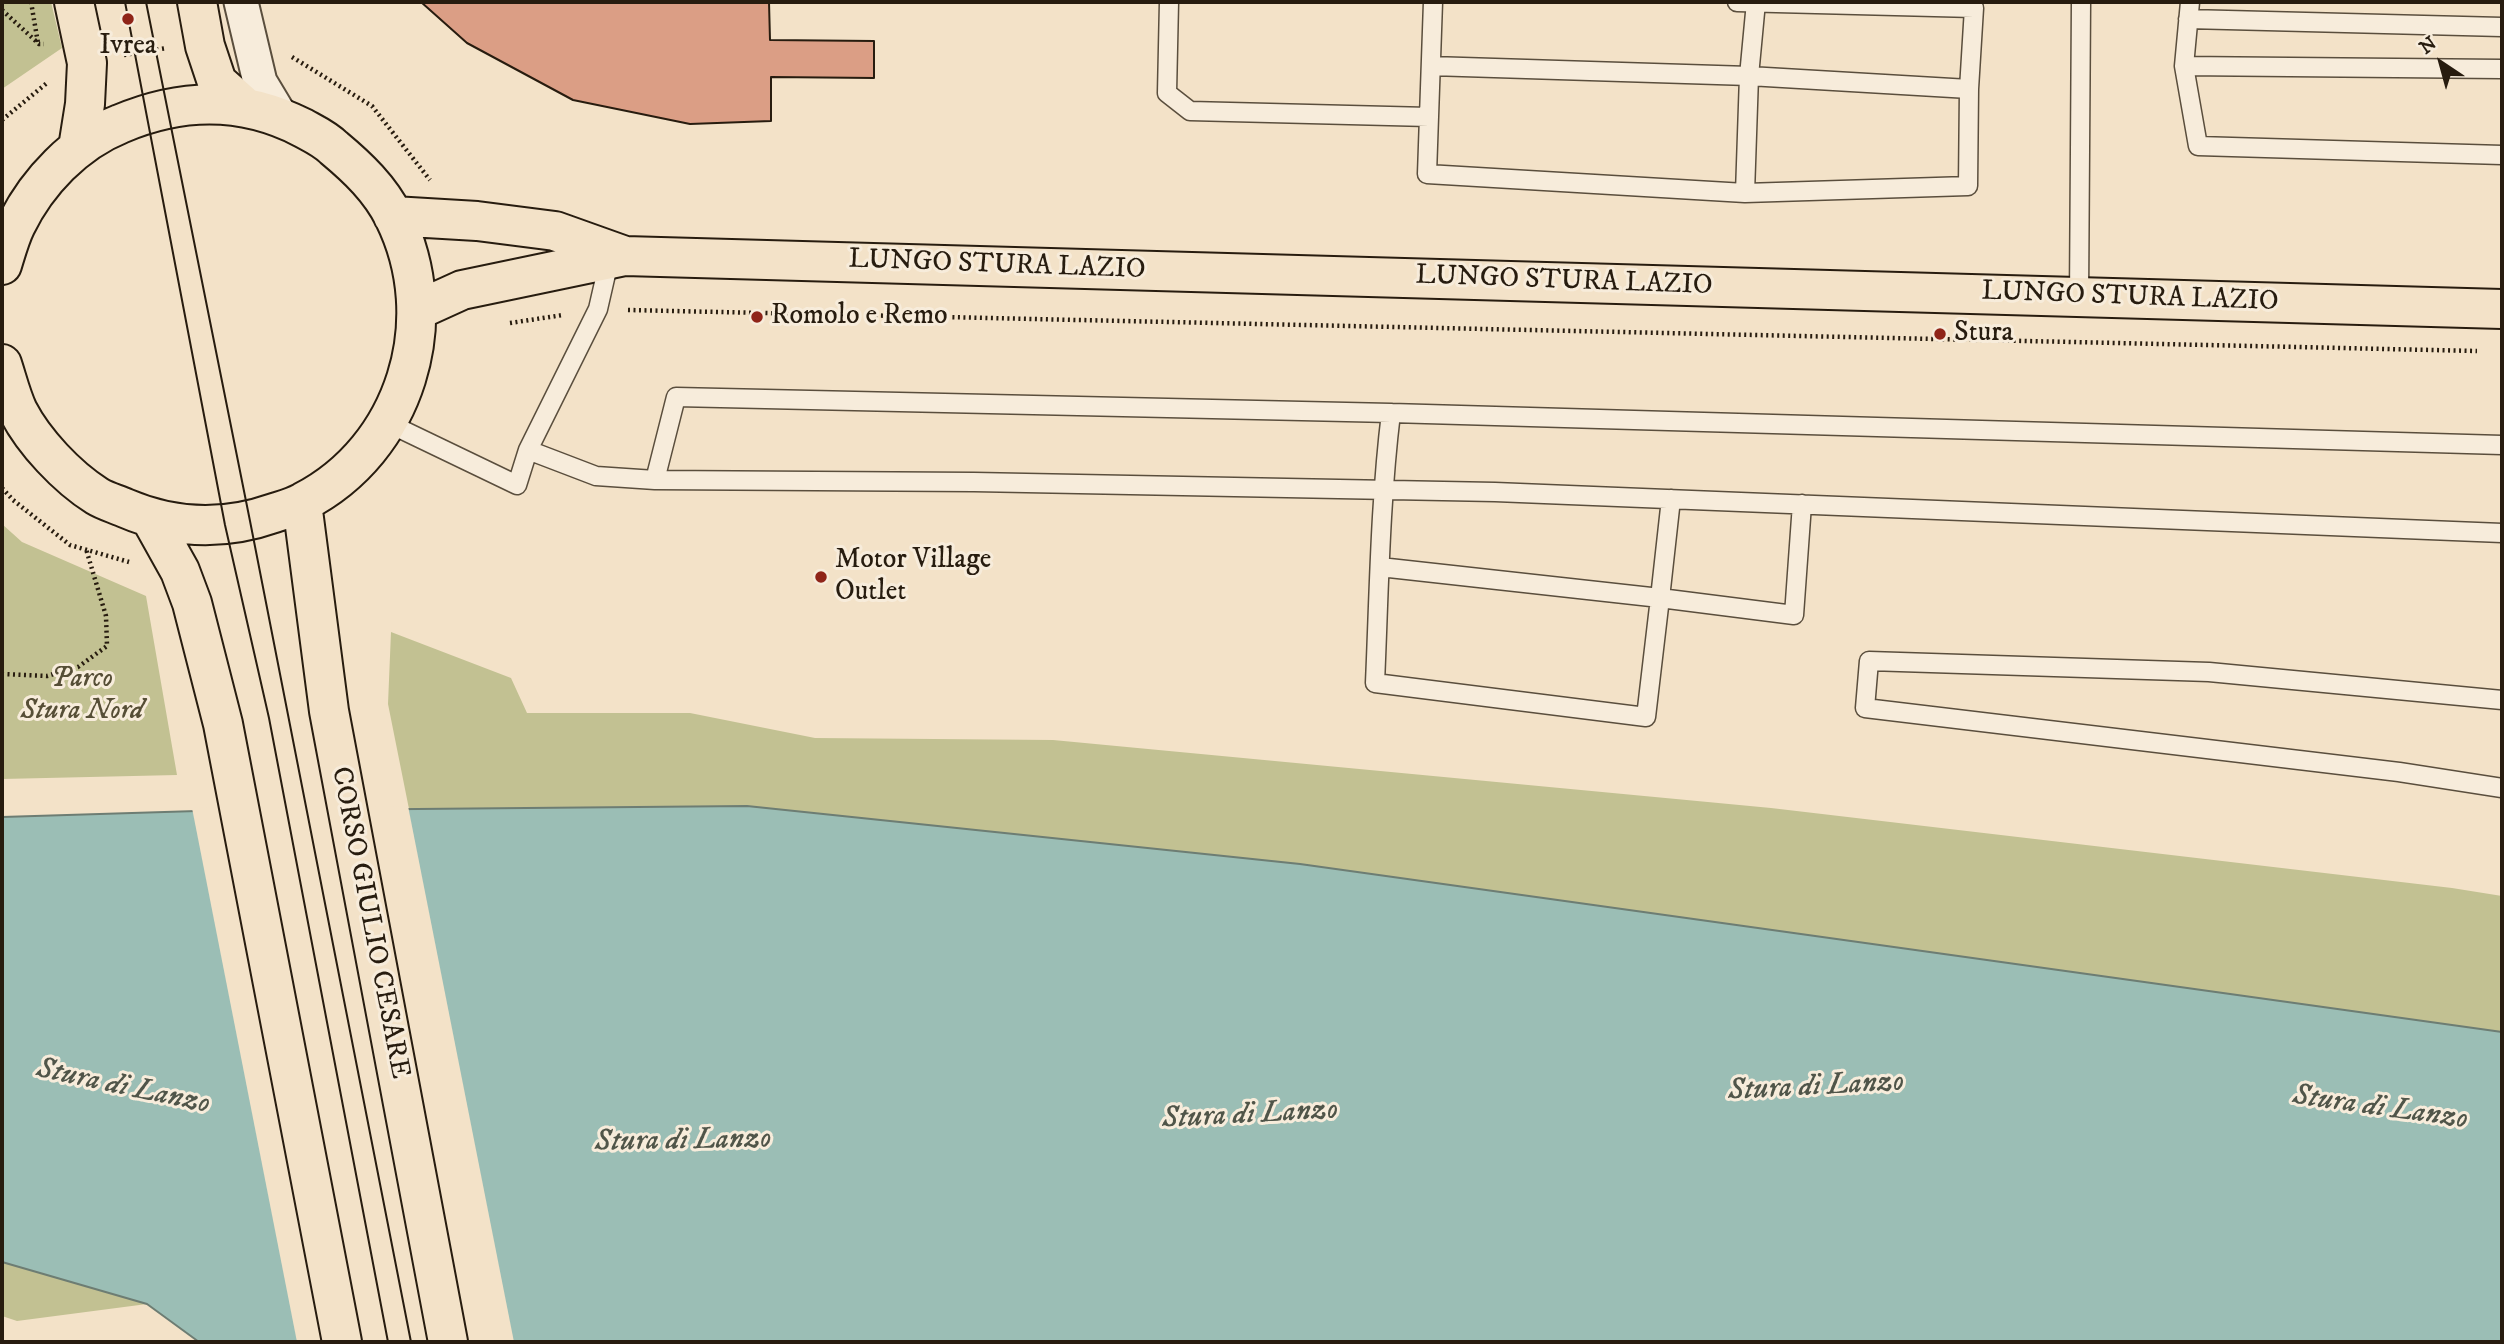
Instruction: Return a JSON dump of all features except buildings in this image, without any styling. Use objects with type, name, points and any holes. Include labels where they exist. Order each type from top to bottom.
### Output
[{"type":"main road","points":[[74,2],[87,63],[85,104],[78,148]]},
{"type":"main road","points":[[2,364],[18,411],[52,459],[97,496],[151,519],[188,526],[250,521],[302,503],[335,482],[365,455],[388,423],[411,369],[418,310],[411,262],[393,216],[365,174],[326,140],[263,112],[217,82],[205,46],[197,2]]},
{"type":"main road","points":[[2,265],[16,225],[42,183],[78,148],[111,127],[146,113],[192,104],[263,112]]},
{"type":"main road","name":"LUNGO STURA LAZIO","points":[[393,216],[477,221],[555,231],[617,258]]},
{"type":"main road","name":"LUNGO STURA LAZIO","points":[[418,310],[462,290],[617,258],[2502,309]]},
{"type":"main road","name":"CORSO GIULIO CESARE","points":[[302,503],[329,711],[448,1342]]},
{"type":"main road","points":[[151,519],[180,571],[192,603],[223,724],[342,1342]]},
{"type":"street","points":[[242,2],[260,82],[263,112]]},
{"type":"lane","points":[[1169,2],[1167,93],[1190,111],[1429,117]]},
{"type":"lane","points":[[1433,2],[1427,174],[1745,193],[1968,186],[1969,89],[1974,8],[1737,2]]},
{"type":"lane","points":[[1745,193],[1749,76],[1756,2]]},
{"type":"lane","points":[[2079,298],[2081,2]]},
{"type":"lane","points":[[2502,27],[2189,10],[2184,66],[2199,146],[2502,155]]},
{"type":"lane","points":[[1431,66],[1749,76],[1969,89]]},
{"type":"lane","points":[[2184,66],[2502,69]]},
{"type":"lane","points":[[388,423],[517,485],[528,450],[598,309],[617,258]]},
{"type":"lane","points":[[655,480],[676,397],[1391,413],[2502,445]]},
{"type":"lane","points":[[1391,413],[1383,490],[1375,683],[1646,716],[1671,499]]},
{"type":"lane","points":[[528,450],[596,476],[655,480],[974,482],[1383,490],[2502,533]]},
{"type":"lane","points":[[1380,567],[1794,615],[1802,504]]},
{"type":"lane","points":[[2502,700],[2208,672],[1869,661],[1865,708],[2399,772],[2502,788]]},
{"type":"path","points":[[2,10],[38,44],[31,2]]},
{"type":"path","points":[[2,120],[40,86],[87,63],[156,49],[205,46]]},
{"type":"path","points":[[251,49],[285,52],[372,106],[428,176]]},
{"type":"path","points":[[508,323],[598,309],[2488,351]]},
{"type":"path","points":[[2,488],[13,500],[70,545],[136,564]]},
{"type":"path","points":[[2,674],[47,676],[78,667],[107,646],[106,617],[86,549]]},
{"type":"green space","points":[[2,2],[51,2],[62,48],[2,89]]},
{"type":"green space","name":"Parco Stura Nord","points":[[2,524],[22,542],[146,596],[177,775],[2,779]]},
{"type":"green space","points":[[391,632],[511,678],[527,713],[690,713],[815,738],[1053,740],[1771,808],[2502,896],[2502,1032],[1300,864],[409,809],[388,704]]},
{"type":"green space","points":[[2,1262],[147,1304],[17,1321],[2,1316]]},
{"type":"water","name":"Stura di Lanzo","points":[[747,806],[1300,864],[2502,1032],[2502,1342],[199,1342],[147,1304],[2,1262],[2,817],[197,811]]},
{"type":"pier","points":[[408,806],[514,1342],[297,1342],[192,808]]},
{"type":"tram line","points":[[125,2],[225,525],[269,718],[388,1342]]},
{"type":"tram line","points":[[146,2],[411,1342]]},
{"type":"place","name":"Ivrea","points":[[128,19]]},
{"type":"place","name":"Romolo e Remo","points":[[757,317]]},
{"type":"place","name":"Stura","points":[[1940,334]]},
{"type":"place","name":"Motor Village Outlet","points":[[821,577]]}]
